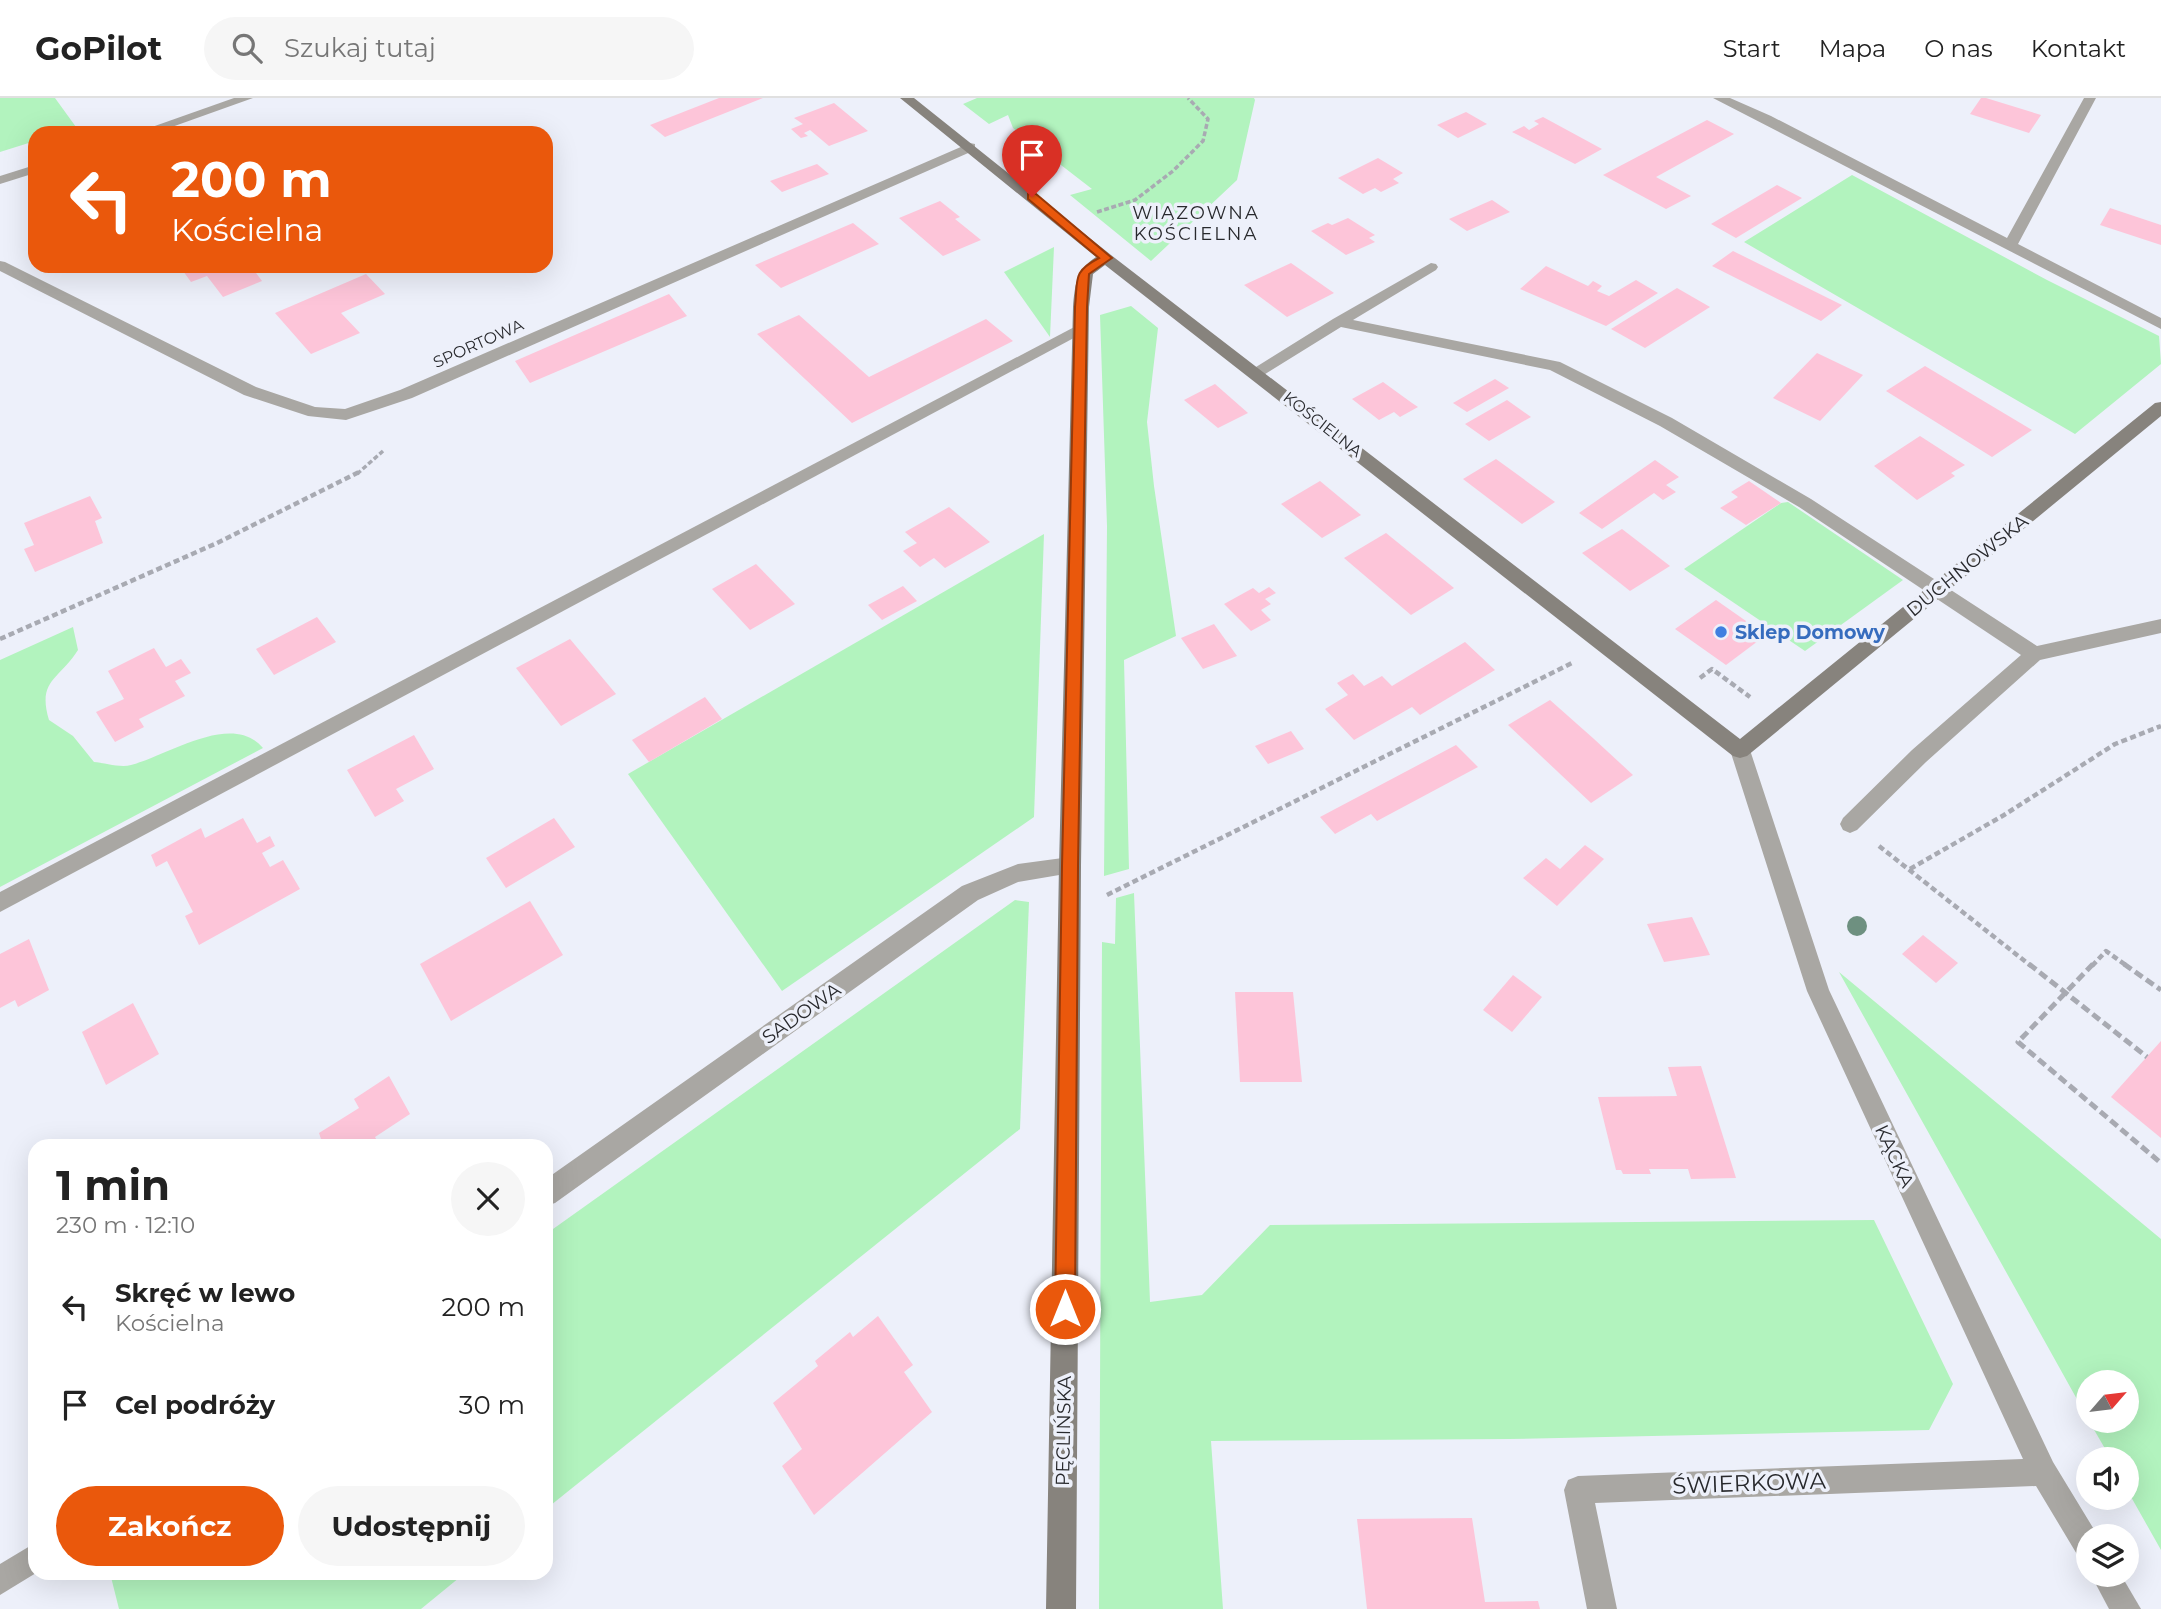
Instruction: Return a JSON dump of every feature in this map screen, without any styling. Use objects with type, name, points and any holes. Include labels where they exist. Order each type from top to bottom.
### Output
[{"type":"street","points":[[163,126],[247,98]]},
{"type":"street","name":"KOŚCIELNA","points":[[906,98],[1106,258],[1740,750]]},
{"type":"street","points":[[1719,98],[1766,119],[2161,324]]},
{"type":"street","points":[[2010,245],[2090,98]]},
{"type":"street","name":"SPORTOWA","points":[[0,265],[250,391],[314,412],[346,415],[406,394],[970,147]]},
{"type":"street","points":[[0,180],[28,171]]},
{"type":"street","name":"PĘCLIŃSKA","points":[[1061,1609],[1080,329],[1084,274],[1087,268],[1106,258]]},
{"type":"street","points":[[1256,372],[1431,267]]},
{"type":"street","points":[[1338,322],[1554,366],[1666,422],[1805,503],[2034,654]]},
{"type":"street","points":[[0,903],[1080,329]]},
{"type":"street","name":"DUCHNOWSKA","points":[[1740,750],[2161,407]]},
{"type":"street","points":[[1850,824],[1919,756],[2034,654],[2161,625]]},
{"type":"street","name":"KĄCKA","points":[[1740,750],[1818,991],[2043,1472],[2076,1526]]},
{"type":"street","name":"SADOWA","points":[[553,1189],[971,893],[989,882],[1038,867],[1070,866]]},
{"type":"street","name":"ŚWIERKOWA","points":[[1602,1609],[1578,1490],[2043,1472]]},
{"type":"street","points":[[0,1581],[28,1562]]},
{"type":"street","points":[[2112,1587],[2126,1609]]},
{"type":"path","points":[[1086,215],[1135,200],[1173,171],[1203,141],[1208,119],[1188,98]]},
{"type":"path","points":[[0,639],[221,542],[346,481],[372,465],[383,451]]},
{"type":"path","points":[[1108,904],[1107,894],[1573,663]]},
{"type":"path","points":[[1692,685],[1712,669],[1759,703]]},
{"type":"path","points":[[1910,869],[2004,815],[2115,744],[2161,726]]},
{"type":"path","points":[[1850,824],[2147,1057]]},
{"type":"path","points":[[2161,990],[2106,951],[2018,1042],[2161,1163]]},
{"type":"green space","points":[[0,98],[55,98],[75,126],[28,126],[28,143],[0,152]]},
{"type":"green space","points":[[977,98],[1255,100],[1237,180],[1151,261],[1070,195],[1092,189],[1013,128],[1008,115],[989,124],[963,104]]},
{"type":"green space","points":[[1852,175],[2047,280],[2159,336],[2161,364],[2075,434],[1744,242]]},
{"type":"green space","points":[[1054,247],[1050,337],[1004,272]]},
{"type":"green space","points":[[1131,306],[1158,328],[1147,422],[1176,636],[1124,660],[1129,869],[1104,876],[1107,526],[1100,315]]},
{"type":"green space","points":[[1788,502],[1903,580],[1805,651],[1684,569],[1781,503]]},
{"type":"green space","points":[[1044,534],[1034,817],[782,991],[628,774]]},
{"type":"green space","points":[[73,627],[78,650],[48,688],[46,707],[49,720],[73,736],[94,762],[127,766],[218,734],[235,734],[250,738],[263,748],[0,887],[0,660]]},
{"type":"green space","points":[[1134,893],[1150,1302],[1202,1295],[1270,1225],[1874,1220],[1953,1384],[1929,1430],[1509,1439],[1211,1441],[1223,1609],[1099,1609],[1102,942],[1115,944],[1116,898]]},
{"type":"green space","points":[[1015,900],[1029,902],[1020,1129],[553,1503],[553,1229]]},
{"type":"green space","points":[[1839,972],[2161,1239],[2161,1550],[2138,1510],[2139,1447],[2104,1447],[2096,1433],[2139,1433],[2139,1370],[2076,1370],[2076,1397]]},
{"type":"green space","points":[[112,1580],[456,1580],[421,1609],[119,1609]]},
{"type":"building","points":[[719,98],[763,98],[665,137],[650,125]]},
{"type":"building","points":[[1981,98],[2041,115],[2029,133],[1970,114]]},
{"type":"building","points":[[834,103],[868,131],[829,146],[810,130],[804,133],[808,136],[801,138],[791,129],[803,124],[794,118]]},
{"type":"building","points":[[1466,112],[1487,124],[1458,138],[1437,125]]},
{"type":"building","points":[[1543,117],[1602,149],[1575,164],[1512,132],[1524,126],[1529,130],[1539,124],[1534,121]]},
{"type":"building","points":[[1707,120],[1734,134],[1656,177],[1691,196],[1666,209],[1603,175]]},
{"type":"building","points":[[1378,158],[1403,173],[1393,179],[1399,183],[1381,192],[1375,188],[1363,194],[1338,178]]},
{"type":"building","points":[[817,164],[829,174],[782,192],[770,181]]},
{"type":"building","points":[[1777,185],[1802,198],[1736,238],[1711,224]]},
{"type":"building","points":[[1492,200],[1510,212],[1467,231],[1449,219]]},
{"type":"building","points":[[940,201],[960,217],[955,219],[981,240],[943,256],[899,218]]},
{"type":"building","points":[[2110,208],[2161,225],[2161,245],[2100,225]]},
{"type":"building","points":[[1348,218],[1375,235],[1369,238],[1375,242],[1346,255],[1311,231],[1328,223],[1332,225]]},
{"type":"building","points":[[853,223],[879,244],[781,288],[755,265]]},
{"type":"building","points":[[1733,251],[1842,305],[1821,321],[1712,266]]},
{"type":"building","points":[[1291,263],[1334,293],[1287,317],[1244,285]]},
{"type":"building","points":[[1546,266],[1588,286],[1593,281],[1602,286],[1597,291],[1609,296],[1636,280],[1658,293],[1606,326],[1520,289]]},
{"type":"building","points":[[184,273],[256,273],[262,281],[223,297],[207,276],[191,282]]},
{"type":"building","points":[[366,274],[385,294],[341,313],[360,333],[311,354],[275,313]]},
{"type":"building","points":[[1677,288],[1710,307],[1645,348],[1611,329]]},
{"type":"building","points":[[669,294],[687,316],[530,383],[515,361]]},
{"type":"building","points":[[799,315],[869,377],[986,319],[1013,341],[852,423],[757,334]]},
{"type":"building","points":[[1817,353],[1863,375],[1820,421],[1773,398]]},
{"type":"building","points":[[1925,366],[2032,430],[1992,457],[1886,391]]},
{"type":"building","points":[[1495,379],[1509,388],[1467,412],[1453,403]]},
{"type":"building","points":[[1383,382],[1418,407],[1400,417],[1394,412],[1379,420],[1352,399]]},
{"type":"building","points":[[1215,384],[1248,413],[1218,428],[1184,400]]},
{"type":"building","points":[[1507,400],[1531,417],[1489,441],[1465,424]]},
{"type":"building","points":[[1920,436],[1965,465],[1951,473],[1955,476],[1917,500],[1874,466]]},
{"type":"building","points":[[1496,459],[1555,502],[1522,524],[1463,479]]},
{"type":"building","points":[[1655,460],[1679,477],[1666,485],[1676,492],[1663,500],[1654,493],[1602,529],[1579,513]]},
{"type":"building","points":[[1320,481],[1361,515],[1322,538],[1281,504]]},
{"type":"building","points":[[1749,481],[1781,503],[1746,525],[1720,508],[1738,497],[1731,492]]},
{"type":"building","points":[[90,496],[102,518],[95,521],[103,543],[35,572],[24,549],[34,545],[24,523]]},
{"type":"building","points":[[949,507],[990,542],[945,568],[934,558],[920,567],[903,551],[917,543],[905,532]]},
{"type":"building","points":[[1622,529],[1670,566],[1630,591],[1582,553]]},
{"type":"building","points":[[1386,533],[1454,588],[1411,615],[1344,558]]},
{"type":"building","points":[[756,564],[795,604],[750,630],[712,589]]},
{"type":"building","points":[[903,586],[917,601],[882,620],[868,605]]},
{"type":"building","points":[[1269,587],[1276,593],[1265,599],[1271,604],[1261,610],[1271,620],[1251,631],[1224,604],[1253,588],[1259,593]]},
{"type":"building","name":"Sklep Domowy","points":[[1716,600],[1766,635],[1726,665],[1675,629]]},
{"type":"building","points":[[317,617],[336,642],[274,675],[256,649]]},
{"type":"building","points":[[1214,624],[1237,656],[1203,669],[1181,638]]},
{"type":"building","points":[[570,639],[616,694],[561,726],[516,668]]},
{"type":"building","points":[[1465,642],[1495,670],[1420,715],[1412,707],[1354,740],[1325,709],[1348,695],[1337,683],[1353,674],[1364,686],[1382,676],[1392,686]]},
{"type":"building","points":[[154,648],[166,667],[181,659],[191,673],[175,681],[185,696],[139,719],[144,727],[115,742],[96,712],[124,699],[108,671]]},
{"type":"building","points":[[705,697],[722,719],[649,762],[632,740]]},
{"type":"building","points":[[1550,700],[1633,775],[1591,803],[1508,725]]},
{"type":"building","points":[[1291,731],[1304,749],[1268,764],[1255,746]]},
{"type":"building","points":[[414,735],[434,769],[396,789],[404,801],[375,817],[347,770]]},
{"type":"building","points":[[1456,745],[1478,767],[1377,821],[1371,814],[1335,834],[1320,817]]},
{"type":"building","points":[[243,818],[257,843],[270,836],[275,846],[262,853],[270,867],[283,860],[300,889],[199,945],[185,916],[193,912],[167,861],[156,867],[151,855],[201,828],[205,838]]},
{"type":"building","points":[[554,818],[575,847],[506,888],[486,858]]},
{"type":"building","points":[[1585,845],[1604,859],[1557,906],[1523,878],[1546,858],[1560,869]]},
{"type":"building","points":[[530,901],[563,955],[451,1021],[420,964]]},
{"type":"building","points":[[1692,917],[1710,955],[1664,962],[1647,924]]},
{"type":"building","points":[[1923,935],[1958,963],[1936,983],[1902,954]]},
{"type":"building","points":[[29,939],[49,990],[18,1007],[15,1000],[0,1008],[0,954]]},
{"type":"building","points":[[1513,975],[1542,997],[1512,1032],[1483,1010]]},
{"type":"building","points":[[1235,992],[1293,992],[1302,1082],[1240,1082]]},
{"type":"building","points":[[133,1003],[159,1054],[106,1085],[82,1032]]},
{"type":"building","points":[[2161,1041],[2161,1138],[2111,1097]]},
{"type":"building","points":[[1701,1066],[1736,1178],[1691,1179],[1688,1169],[1649,1169],[1651,1174],[1623,1174],[1621,1170],[1616,1170],[1598,1097],[1677,1096],[1668,1067]]},
{"type":"building","points":[[389,1076],[410,1114],[375,1137],[376,1139],[321,1139],[319,1133],[359,1108],[354,1099]]},
{"type":"building","points":[[878,1316],[913,1365],[904,1372],[932,1412],[814,1515],[782,1466],[802,1449],[773,1403],[818,1366],[815,1361],[850,1332],[853,1337]]},
{"type":"building","points":[[1472,1518],[1485,1602],[1538,1601],[1540,1609],[1367,1609],[1357,1519]]},
{"type":"place","name":"Sklep Domowy","points":[[1721,632]]},
{"type":"district","name":"WIĄZOWNA KOŚCIELNA","points":[[1196,223]]},
{"type":"route","points":[[1032,197],[1106,258],[1087,268],[1081,307],[1065,1309]]}]
